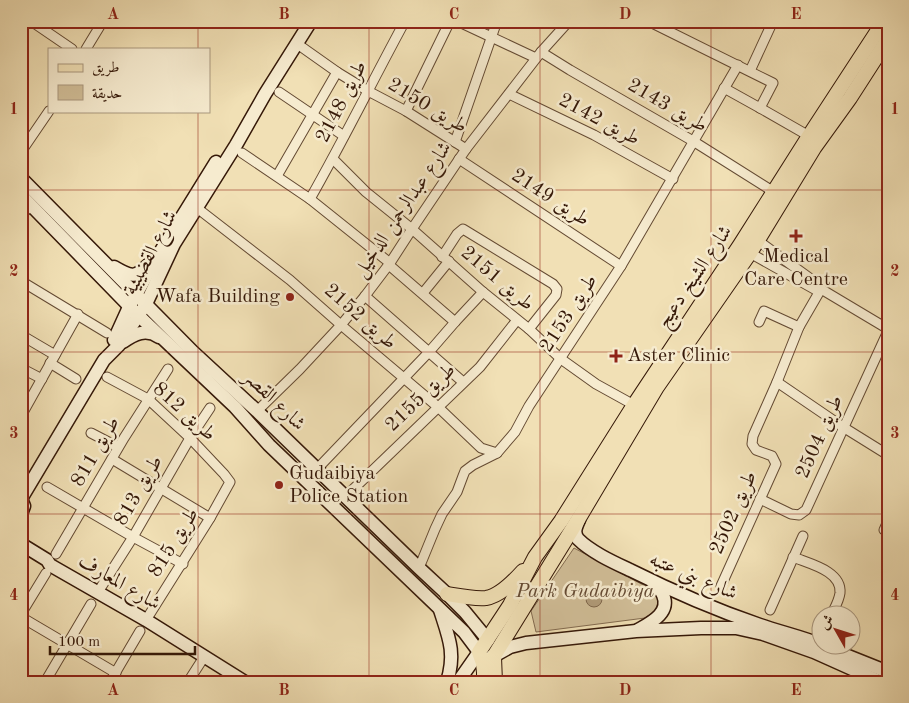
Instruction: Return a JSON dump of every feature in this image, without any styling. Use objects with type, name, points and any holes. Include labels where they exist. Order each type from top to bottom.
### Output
[{"type":"main road","name":"شارع الشيخ دعيج","points":[[494,656],[580,518],[656,387],[748,244],[774,192],[884,21]]},
{"type":"main road","name":"شارع القضيبية","points":[[141,300],[159,254],[236,145],[262,92],[306,22]]},
{"type":"main road","name":"شارع الشيخ دعيج","points":[[458,682],[488,640],[510,605],[536,557],[561,521],[634,404],[850,98],[888,39]]},
{"type":"main road","name":"شارع القصر","points":[[21,178],[193,352],[257,411],[465,612],[488,640],[494,656],[485,680]]},
{"type":"main road","name":"شارع القصر","points":[[21,195],[134,311],[235,407],[269,445],[464,632],[480,652],[485,680]]},
{"type":"main road","name":"شارع القضيبية","points":[[21,514],[24,506],[21,499],[104,360],[119,345],[134,311],[174,244],[192,208]]},
{"type":"main road","points":[[103,261],[127,275],[135,275],[159,254]]},
{"type":"main road","points":[[104,360],[134,311]]},
{"type":"main road","points":[[119,345],[142,332],[153,333],[163,339]]},
{"type":"main road","name":"شارع بني عتبه","points":[[580,518],[575,531],[576,536],[580,542],[602,556],[653,582],[727,613],[812,642]]},
{"type":"main road","name":"شارع المعارف","points":[[21,544],[98,592],[143,626],[204,657],[245,682]]},
{"type":"main road","name":"شارع المعارف","points":[[21,551],[45,565],[51,564]]},
{"type":"main road","points":[[447,594],[472,598],[488,598],[513,582],[536,557]]},
{"type":"main road","points":[[636,632],[655,620],[662,613],[665,606],[664,597],[653,582]]},
{"type":"main road","points":[[438,606],[450,640],[452,655],[447,682]]},
{"type":"main road","name":"شارع بني عتبه","points":[[494,656],[510,647],[526,643],[636,632],[701,628],[736,628],[812,643]]},
{"type":"main road","points":[[480,652],[494,656]]},
{"type":"main road","name":"شارع بني عتبه","points":[[839,656],[881,682]]},
{"type":"main road","name":"شارع بني عتبه","points":[[849,656],[888,672]]},
{"type":"street","points":[[31,21],[71,48]]},
{"type":"street","points":[[87,48],[103,21]]},
{"type":"street","name":"طريق 2148","points":[[310,199],[405,21]]},
{"type":"street","points":[[406,111],[450,21]]},
{"type":"street","name":"طريق 2143","points":[[457,21],[491,38],[539,55],[570,70],[694,141],[774,192]]},
{"type":"street","points":[[456,142],[497,21]]},
{"type":"street","name":"شارع عبدالرحمن الدخيل","points":[[257,411],[300,370],[365,296],[389,264],[466,149],[539,55],[569,21]]},
{"type":"street","points":[[648,21],[773,83],[760,108]]},
{"type":"street","points":[[750,71],[772,21]]},
{"type":"street","name":"طريق 2150","points":[[293,42],[337,72],[406,111],[466,149]]},
{"type":"street","name":"طريق 2153","points":[[418,568],[442,514],[455,496],[465,471],[497,453],[515,432],[529,406],[621,266],[738,66]]},
{"type":"street","points":[[277,176],[337,72]]},
{"type":"street","points":[[724,88],[809,136]]},
{"type":"street","points":[[279,92],[344,136]]},
{"type":"street","name":"طريق 2142","points":[[509,94],[594,135],[672,179]]},
{"type":"street","points":[[21,152],[49,112]]},
{"type":"street","points":[[242,152],[310,199],[389,264],[455,322]]},
{"type":"street","name":"طريق 2151","points":[[333,159],[366,192],[412,228],[483,292],[529,329],[560,359],[596,384],[634,404]]},
{"type":"street","name":"طريق 2149","points":[[459,159],[621,266]]},
{"type":"street","points":[[21,217],[30,205]]},
{"type":"street","name":"طريق 2152","points":[[192,208],[290,280],[438,407],[481,448],[497,453]]},
{"type":"street","name":"طريق 2151","points":[[446,259],[457,234],[463,229],[552,284],[557,289],[556,295],[529,329]]},
{"type":"street","points":[[748,244],[816,290],[821,289]]},
{"type":"street","points":[[748,244],[815,282],[821,289],[888,330]]},
{"type":"street","points":[[423,293],[446,259]]},
{"type":"street","points":[[21,281],[107,333]]},
{"type":"street","name":"طريق 2502","points":[[721,586],[776,464],[772,456],[756,450],[752,444],[753,436],[799,327],[821,289]]},
{"type":"street","points":[[316,469],[429,352],[483,292]]},
{"type":"street","points":[[365,296],[463,382]]},
{"type":"street","points":[[759,322],[764,311],[799,327]]},
{"type":"street","points":[[21,416],[24,402],[42,379],[78,314]]},
{"type":"street","name":"طريق 2155","points":[[345,497],[480,367],[517,320]]},
{"type":"street","name":"طريق 2504","points":[[760,499],[791,514],[799,515],[806,510],[888,330]]},
{"type":"street","points":[[21,335],[76,379]]},
{"type":"street","points":[[21,368],[42,379]]},
{"type":"street","name":"طريق 811","points":[[21,616],[118,447],[168,369]]},
{"type":"street","name":"طريق 812","points":[[107,377],[148,399],[190,438],[230,482]]},
{"type":"street","points":[[777,382],[888,455]]},
{"type":"street","name":"طريق 813","points":[[98,592],[210,408]]},
{"type":"street","points":[[91,433],[118,447]]},
{"type":"street","points":[[112,459],[210,518]]},
{"type":"street","name":"طريق 815","points":[[110,682],[183,564],[230,482]]},
{"type":"street","points":[[47,487],[183,564]]},
{"type":"street","points":[[884,530],[888,521]]},
{"type":"street","points":[[770,610],[803,536]]},
{"type":"street","points":[[793,558],[829,572],[837,580],[840,592],[835,606]]},
{"type":"street","points":[[45,682],[91,604]]},
{"type":"street","points":[[21,616],[116,673]]},
{"type":"street","points":[[188,682],[204,657]]},
{"type":"green space","name":"Park Gudaibiya","points":[[574,548],[660,594],[658,609],[645,618],[536,632],[531,611]]},
{"type":"shaded area","points":[[594,591],[602,599],[594,607],[586,599]]},
{"type":"place","name":"Medical Care Centre","points":[[796,236]]},
{"type":"place","name":"Wafa Building","points":[[290,297]]},
{"type":"place","name":"Aster Clinic","points":[[616,356]]},
{"type":"place","name":"Gudaibiya Police Station","points":[[279,485]]}]
